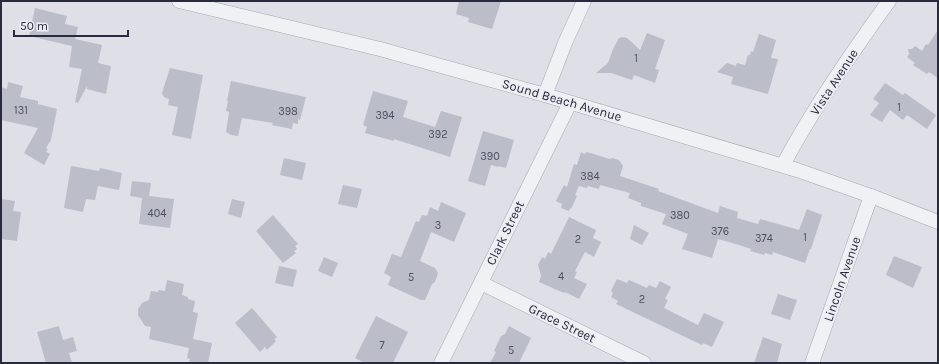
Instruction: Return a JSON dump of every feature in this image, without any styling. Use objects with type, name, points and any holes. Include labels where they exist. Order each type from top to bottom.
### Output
[{"type":"street","points":[[545,95],[565,43],[584,1]]},
{"type":"street","name":"Vista Avenue","points":[[783,165],[828,88],[889,1]]},
{"type":"street","name":"Sound Beach Avenue","points":[[188,2],[380,49],[545,95],[783,165],[871,196],[938,222]]},
{"type":"street","name":"Clark Street","points":[[441,363],[570,103]]},
{"type":"street","name":"Lincoln Avenue","points":[[812,363],[871,196]]},
{"type":"street","name":"Grace Street","points":[[481,283],[644,363]]},
{"type":"building","points":[[459,1],[501,1],[492,29],[468,22],[469,18],[456,14]]},
{"type":"building","points":[[35,8],[67,16],[65,24],[78,27],[75,39],[102,45],[98,63],[111,66],[106,94],[87,89],[87,86],[78,103],[75,102],[82,69],[69,67],[72,46],[29,36]]},
{"type":"building","points":[[938,30],[938,78],[929,72],[927,74],[913,65],[915,63],[907,57],[909,54],[908,49],[912,49],[915,46],[922,51]]},
{"type":"building","points":[[647,33],[665,40],[655,69],[659,70],[655,83],[634,75],[632,80],[611,73],[596,73],[608,63],[619,38],[627,38],[640,50]]},
{"type":"building","points":[[759,34],[776,40],[771,58],[778,59],[768,94],[731,84],[733,77],[717,72],[727,63],[736,66],[737,63],[745,65],[748,55],[750,55],[751,51],[753,52]]},
{"type":"building","points":[[170,68],[203,75],[191,139],[172,135],[178,107],[168,105],[169,99],[164,97],[162,93]]},
{"type":"building","points":[[231,81],[306,97],[300,120],[298,119],[298,124],[293,123],[292,129],[272,125],[273,123],[242,118],[238,136],[231,135],[226,132],[229,112],[226,111]]},
{"type":"building","points":[[8,82],[23,86],[20,97],[38,101],[38,104],[57,109],[51,140],[46,148],[48,149],[46,152],[50,154],[44,165],[24,153],[38,128],[1,120],[1,87],[7,89]]},
{"type":"building","points":[[885,83],[903,95],[905,93],[936,115],[927,129],[907,115],[903,120],[890,110],[882,122],[870,115],[879,103],[873,99]]},
{"type":"building","points":[[373,91],[408,101],[403,117],[435,127],[441,111],[462,117],[450,157],[394,139],[394,141],[365,133],[367,127],[363,125]]},
{"type":"building","points":[[483,131],[514,140],[506,168],[491,165],[485,186],[468,181]]},
{"type":"building","points":[[581,152],[584,154],[587,152],[610,159],[612,158],[619,160],[623,166],[620,176],[659,189],[658,191],[718,213],[720,206],[738,212],[737,218],[758,224],[760,219],[799,230],[807,209],[822,215],[805,263],[773,252],[772,255],[765,253],[764,255],[750,251],[751,249],[718,239],[712,258],[682,249],[688,234],[662,224],[666,214],[641,206],[641,203],[628,198],[630,193],[600,185],[599,189],[588,186],[587,188],[579,186],[575,195],[577,196],[571,209],[570,208],[569,211],[561,208],[562,204],[556,201],[564,185],[567,187],[574,164],[577,165]]},
{"type":"building","points":[[284,158],[306,163],[302,180],[280,175]]},
{"type":"building","points":[[71,166],[99,171],[100,168],[122,173],[119,190],[98,186],[95,200],[86,199],[83,212],[64,208]]},
{"type":"building","points":[[132,181],[151,183],[149,196],[174,199],[170,228],[139,224],[142,198],[130,196]]},
{"type":"building","points":[[343,185],[362,189],[357,208],[338,204]]},
{"type":"building","points":[[1,199],[15,201],[13,211],[21,212],[17,241],[1,239]]},
{"type":"building","points":[[232,199],[245,202],[241,218],[228,214]]},
{"type":"building","points":[[441,202],[466,213],[454,242],[431,232],[420,261],[435,268],[438,273],[435,282],[432,284],[425,300],[421,300],[388,285],[391,277],[384,273],[392,254],[401,257],[416,221],[419,222],[422,215],[427,216],[430,207],[438,211]]},
{"type":"building","points":[[273,215],[298,244],[295,246],[297,249],[294,251],[296,253],[283,263],[256,231]]},
{"type":"building","points":[[569,217],[596,230],[593,238],[601,242],[594,257],[585,252],[575,271],[577,272],[574,278],[587,284],[579,299],[539,282],[541,276],[538,265],[542,257],[545,259],[548,252],[551,254]]},
{"type":"building","points":[[634,225],[649,233],[642,245],[630,239]]},
{"type":"building","points":[[894,256],[922,267],[913,288],[886,275]]},
{"type":"building","points":[[324,257],[338,263],[332,277],[318,271]]},
{"type":"building","points":[[279,266],[297,270],[293,287],[275,283]]},
{"type":"building","points":[[617,279],[627,283],[629,280],[647,288],[649,285],[656,288],[660,281],[671,287],[665,299],[668,300],[664,308],[698,325],[704,313],[724,322],[712,347],[703,343],[702,345],[616,304],[618,301],[611,297],[613,293],[611,291]]},
{"type":"building","points":[[167,280],[184,284],[182,295],[195,301],[193,312],[198,313],[193,339],[212,343],[208,363],[189,363],[190,359],[187,358],[189,348],[149,339],[151,327],[145,326],[138,315],[138,309],[142,303],[149,300],[151,291],[165,291]]},
{"type":"building","points":[[778,294],[797,300],[790,320],[771,314]]},
{"type":"building","points":[[252,308],[277,337],[274,339],[276,341],[267,350],[265,347],[260,352],[235,323]]},
{"type":"building","points":[[376,316],[408,332],[393,363],[365,363],[355,358]]},
{"type":"building","points":[[59,326],[63,340],[73,337],[77,351],[69,353],[72,363],[46,363],[37,332]]},
{"type":"building","points":[[509,326],[531,338],[519,363],[490,363],[496,352],[494,351],[501,336],[505,334]]},
{"type":"building","points":[[763,337],[782,344],[777,363],[754,363]]}]
